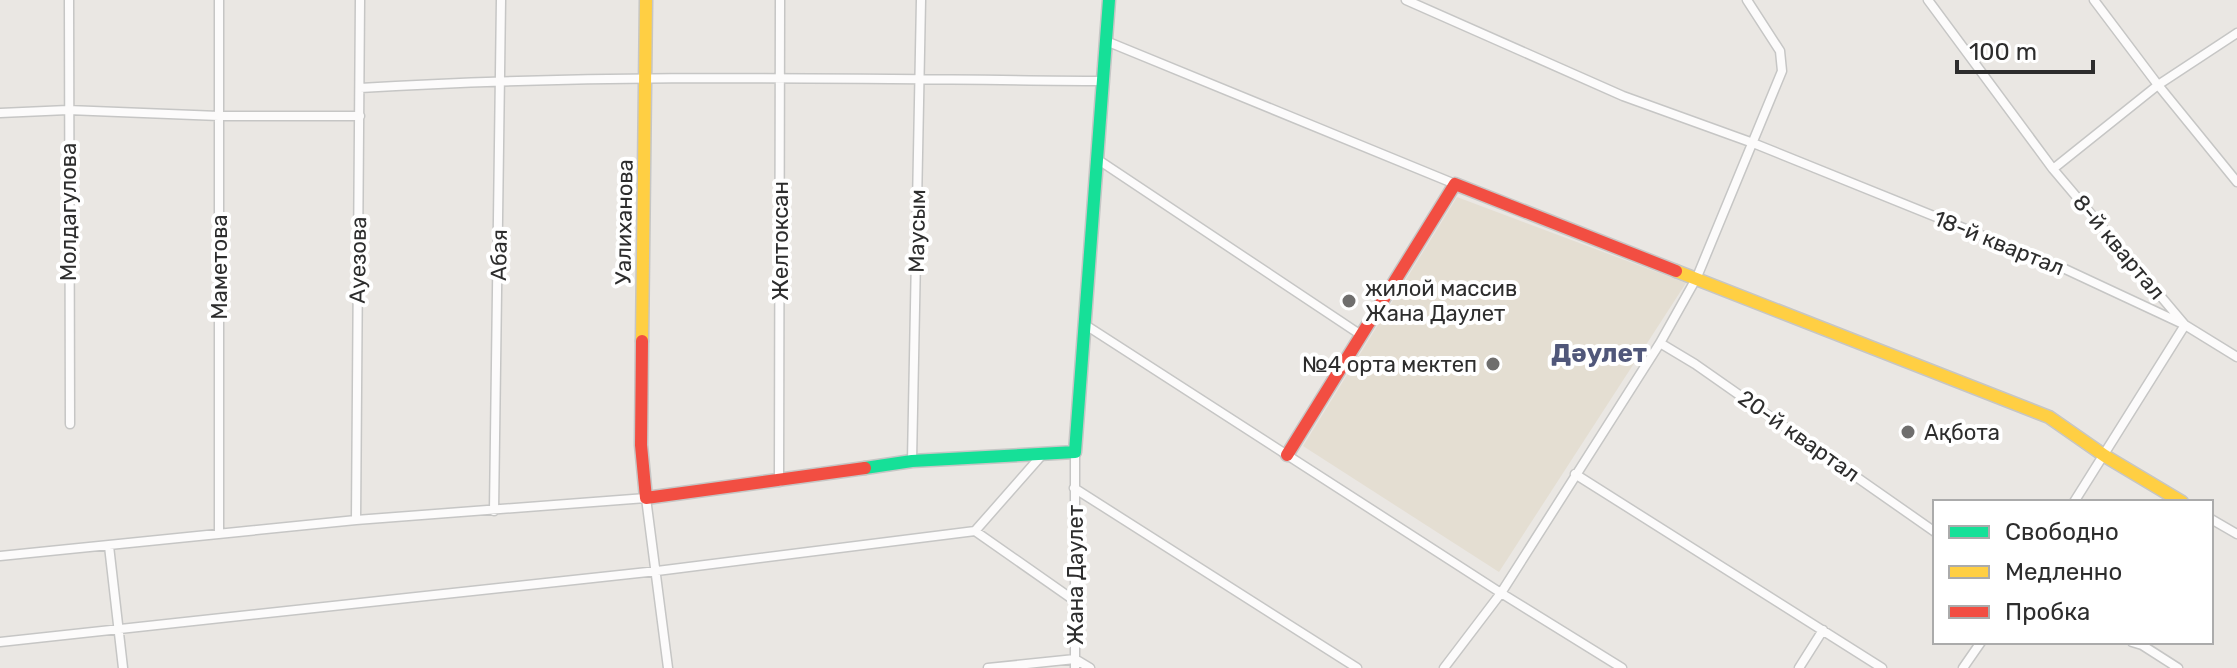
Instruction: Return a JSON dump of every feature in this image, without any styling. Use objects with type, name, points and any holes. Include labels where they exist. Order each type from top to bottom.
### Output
[{"type":"street","name":"Молдагулова","points":[[69,0],[70,424]]},
{"type":"street","name":"Маметова","points":[[219,0],[219,534]]},
{"type":"street","name":"Ауезова","points":[[356,520],[360,0]]},
{"type":"street","name":"Абая","points":[[494,511],[501,0]]},
{"type":"street","name":"Уалиханова","points":[[646,0],[641,445],[646,498]]},
{"type":"street","name":"Желтоксан","points":[[779,482],[780,0]]},
{"type":"street","name":"Маусым","points":[[912,461],[921,0]]},
{"type":"street","points":[[0,556],[356,520],[646,498],[779,482],[912,461],[1075,452],[1109,0]]},
{"type":"street","name":"18-й квартал","points":[[1406,0],[1623,96],[1753,143],[2065,269],[2185,325],[2237,357]]},
{"type":"street","points":[[1444,668],[1501,593],[1660,343],[1697,277],[1782,71],[1780,51],[1747,0]]},
{"type":"street","name":"8-й квартал","points":[[1928,0],[2053,169],[2185,325]]},
{"type":"street","points":[[2094,0],[2237,182]]},
{"type":"street","points":[[2053,169],[2158,85],[2237,33]]},
{"type":"street","points":[[1106,41],[1455,184],[2049,417],[2105,456],[2179,500]]},
{"type":"street","points":[[360,88],[502,79],[780,77],[1103,81]]},
{"type":"street","points":[[0,113],[68,110],[219,116],[360,116]]},
{"type":"street","points":[[1097,159],[1361,335]]},
{"type":"street","points":[[1287,455],[1455,184]]},
{"type":"street","points":[[1084,324],[1622,668]]},
{"type":"street","points":[[2075,500],[2185,325]]},
{"type":"street","name":"20-й квартал","points":[[1660,343],[1933,531]]},
{"type":"street","name":"Жана Даулет","points":[[988,668],[1075,663],[1075,452]]},
{"type":"street","points":[[0,642],[657,571],[975,531],[1041,456]]},
{"type":"street","points":[[1575,474],[1882,668]]},
{"type":"street","points":[[1074,488],[1357,668]]},
{"type":"street","points":[[646,498],[668,668]]},
{"type":"street","points":[[2213,520],[2237,534]]},
{"type":"street","points":[[975,531],[1075,601]]},
{"type":"street","points":[[109,546],[123,668]]},
{"type":"street","points":[[1799,668],[1823,630]]},
{"type":"street","points":[[1963,668],[1980,644]]},
{"type":"street","points":[[2139,644],[2178,668]]},
{"type":"street","points":[[1075,663],[1090,668]]},
{"type":"shaded area","name":"№4 орта мектеп","points":[[1457,197],[1686,283],[1499,572],[1303,446]]},
{"type":"traffic: fast","points":[[865,468],[912,461],[1075,452],[1109,0]]},
{"type":"traffic: slow","points":[[642,341],[646,0]]},
{"type":"traffic: slow","points":[[1676,271],[2049,417],[2105,456],[2179,500]]},
{"type":"traffic: jam","points":[[1287,455],[1455,184],[1676,271]]},
{"type":"traffic: jam","points":[[642,341],[641,445],[646,498],[865,468]]},
{"type":"place","name":"жилой массив Жана Даулет","points":[[1349,301]]},
{"type":"place","name":"№4 орта мектеп","points":[[1493,364]]},
{"type":"place","name":"Ақбота","points":[[1908,432]]},
{"type":"district","name":"Дәулет","points":[[1599,353]]}]
